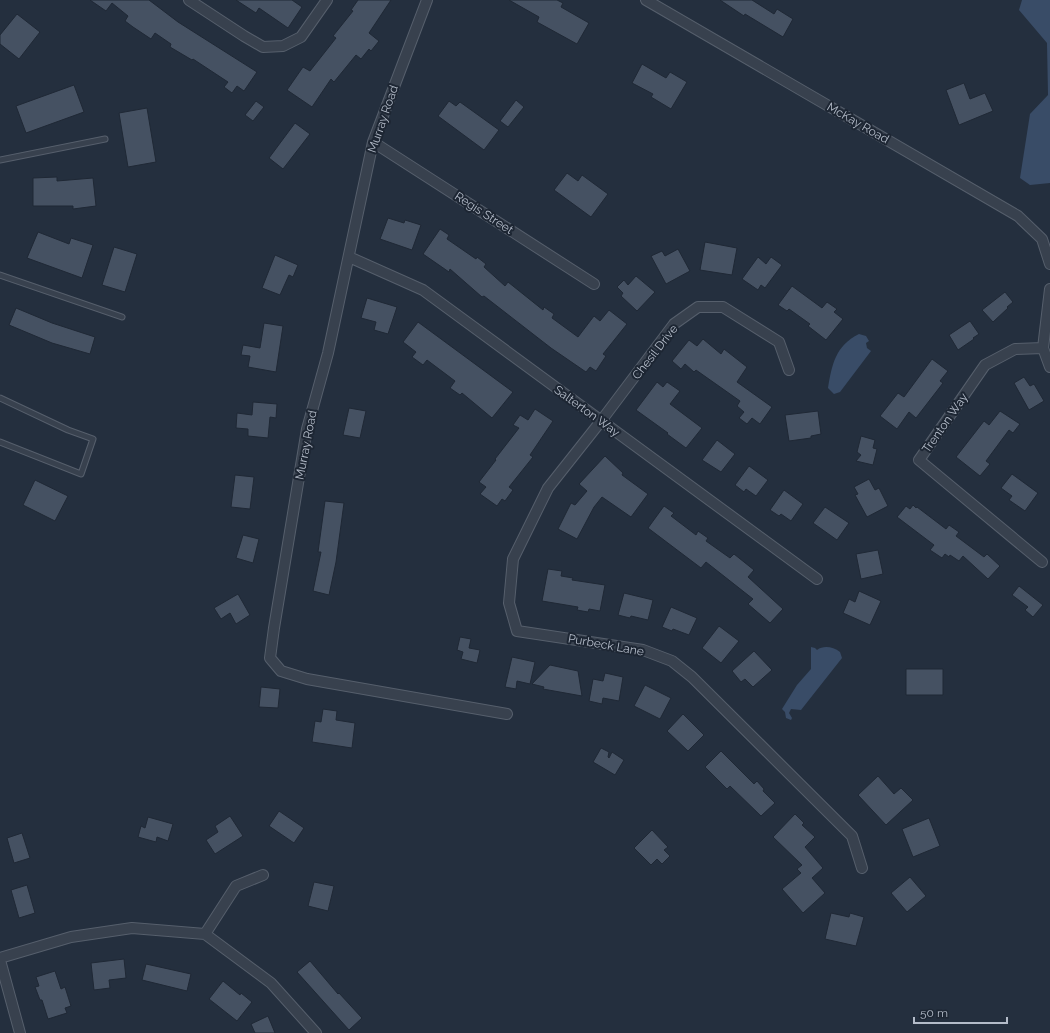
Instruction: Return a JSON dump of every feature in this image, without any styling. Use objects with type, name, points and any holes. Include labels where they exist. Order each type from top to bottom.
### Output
[{"type":"street","points":[[189,0],[263,47],[283,46],[301,37],[327,0]]},
{"type":"street","name":"Murray Road","points":[[427,0],[373,142],[328,353],[307,429],[270,658],[280,671],[307,680],[507,714]]},
{"type":"street","name":"McKay Road","points":[[646,0],[1018,216],[1042,239],[1050,264]]},
{"type":"street","name":"Regis Street","points":[[373,142],[594,284]]},
{"type":"street","name":"Salterton Way","points":[[349,257],[424,290],[817,579]]},
{"type":"street","points":[[1050,289],[1043,348],[1050,367]]},
{"type":"street","name":"Chesil Drive","points":[[601,421],[674,324],[698,307],[723,307],[779,342],[789,370]]},
{"type":"street","name":"Trenton Way","points":[[1042,562],[919,460],[985,365],[1015,349],[1043,348]]},
{"type":"street","name":"Purbeck Lane","points":[[601,421],[548,488],[513,560],[509,603],[517,631],[643,650],[672,661],[692,677],[852,836],[862,868]]},
{"type":"street","points":[[205,934],[236,886],[263,875]]},
{"type":"street","points":[[20,1033],[0,959],[72,937],[132,928],[205,934],[271,983],[316,1033]]},
{"type":"lane","points":[[0,160],[106,139]]},
{"type":"lane","points":[[0,275],[122,317]]},
{"type":"lane","points":[[0,398],[68,430],[93,439],[81,474],[0,442]]},
{"type":"water","points":[[1022,0],[1050,0],[1050,183],[1030,185],[1020,178],[1030,114],[1048,95],[1047,43],[1019,10]]},
{"type":"water","points":[[859,334],[866,336],[869,341],[866,343],[867,348],[871,351],[840,392],[834,394],[828,388],[833,364],[840,350],[845,344]]},
{"type":"water","points":[[811,647],[817,650],[826,647],[834,649],[840,652],[842,658],[801,710],[791,709],[789,713],[792,718],[791,720],[786,718],[785,712],[782,709],[797,685],[811,669]]},
{"type":"building","points":[[90,0],[149,0],[178,22],[257,72],[244,91],[237,86],[232,93],[224,87],[228,82],[193,59],[192,60],[170,47],[171,44],[155,33],[151,39],[125,21],[128,16],[112,3],[106,11]]},
{"type":"building","points":[[236,0],[292,0],[302,7],[288,28],[259,8],[256,13]]},
{"type":"building","points":[[358,0],[391,0],[369,33],[379,41],[371,51],[369,49],[361,59],[356,55],[334,82],[331,79],[312,107],[287,90],[303,67],[310,71],[336,38],[333,36],[353,11],[351,10]]},
{"type":"building","points":[[509,0],[557,0],[563,3],[561,7],[589,23],[577,44],[537,22],[539,17]]},
{"type":"building","points":[[720,0],[752,0],[774,14],[777,9],[793,19],[783,37],[745,14],[744,16]]},
{"type":"building","points":[[17,14],[40,32],[19,59],[0,44],[0,35]]},
{"type":"building","points":[[642,64],[666,78],[670,72],[687,82],[671,109],[651,97],[653,94],[632,83]]},
{"type":"building","points":[[964,83],[970,99],[985,93],[993,111],[959,125],[946,90]]},
{"type":"building","points":[[74,85],[84,112],[26,133],[16,106]]},
{"type":"building","points":[[516,100],[524,107],[508,127],[500,121]]},
{"type":"building","points":[[256,101],[264,107],[253,121],[245,115]]},
{"type":"building","points":[[449,101],[456,106],[460,102],[499,130],[484,150],[438,116]]},
{"type":"building","points":[[147,108],[156,162],[128,167],[119,113]]},
{"type":"building","points":[[295,123],[310,134],[283,169],[269,158]]},
{"type":"building","points":[[567,173],[578,181],[582,175],[608,194],[591,217],[554,190]]},
{"type":"building","points":[[57,177],[57,181],[93,178],[96,206],[73,209],[73,206],[33,206],[33,178]]},
{"type":"building","points":[[388,218],[404,223],[405,220],[421,225],[412,250],[380,239]]},
{"type":"building","points":[[440,229],[449,235],[447,239],[486,264],[484,267],[505,286],[508,282],[543,310],[544,307],[554,314],[552,318],[578,337],[594,316],[600,321],[609,310],[627,324],[603,354],[606,356],[596,371],[590,367],[586,372],[551,348],[484,296],[482,297],[450,269],[449,272],[423,254]]},
{"type":"building","points":[[38,232],[69,244],[71,238],[93,245],[82,278],[27,258]]},
{"type":"building","points":[[705,242],[737,248],[732,275],[700,270]]},
{"type":"building","points":[[114,247],[137,254],[125,292],[102,285]]},
{"type":"building","points":[[678,249],[690,271],[666,284],[651,256],[662,251],[665,256]]},
{"type":"building","points":[[275,255],[298,265],[293,277],[289,275],[280,295],[262,288]]},
{"type":"building","points":[[758,257],[766,264],[771,257],[782,265],[765,288],[761,285],[758,290],[742,279]]},
{"type":"building","points":[[636,276],[655,292],[637,311],[621,296],[623,293],[617,287],[624,280],[628,285]]},
{"type":"building","points":[[792,286],[822,308],[827,302],[837,309],[834,312],[843,319],[826,340],[808,326],[810,324],[789,309],[787,311],[778,305]]},
{"type":"building","points":[[1005,292],[1013,302],[993,322],[982,310]]},
{"type":"building","points":[[367,298],[397,307],[388,334],[374,330],[376,322],[361,318]]},
{"type":"building","points":[[16,308],[52,323],[95,337],[90,354],[52,343],[9,325]]},
{"type":"building","points":[[970,321],[979,334],[958,350],[949,335]]},
{"type":"building","points":[[418,322],[513,392],[492,418],[462,393],[460,395],[450,388],[455,381],[427,360],[423,365],[412,357],[416,352],[403,342]]},
{"type":"building","points":[[264,323],[283,326],[276,372],[248,367],[250,356],[241,355],[243,345],[260,348]]},
{"type":"building","points":[[703,339],[721,354],[724,349],[747,367],[737,382],[772,407],[760,424],[752,418],[747,424],[739,418],[744,412],[737,406],[740,401],[696,370],[694,372],[685,364],[681,369],[672,361],[689,340],[697,346]]},
{"type":"building","points":[[932,359],[948,371],[940,381],[943,383],[916,418],[909,412],[897,429],[880,416],[898,393],[904,397]]},
{"type":"building","points":[[1024,377],[1030,386],[1034,384],[1044,401],[1029,410],[1014,383]]},
{"type":"building","points":[[657,382],[663,387],[667,382],[680,391],[670,404],[702,428],[686,448],[636,410]]},
{"type":"building","points":[[253,402],[277,404],[276,418],[270,417],[268,438],[248,436],[248,429],[236,428],[237,413],[252,415]]},
{"type":"building","points":[[349,408],[366,411],[360,438],[343,435]]},
{"type":"building","points":[[535,409],[553,421],[530,455],[533,457],[509,487],[513,490],[505,501],[502,499],[497,506],[480,494],[486,487],[479,482],[519,428],[513,425],[520,415],[528,420]]},
{"type":"building","points":[[818,411],[821,434],[811,436],[811,438],[789,441],[785,415]]},
{"type":"building","points":[[1000,411],[1020,424],[1013,433],[1009,430],[986,461],[990,464],[980,476],[956,457],[984,421],[989,425]]},
{"type":"building","points":[[861,436],[875,440],[873,448],[877,449],[873,465],[856,461],[861,455],[857,452]]},
{"type":"building","points":[[717,440],[735,454],[721,472],[702,460]]},
{"type":"building","points":[[605,456],[623,473],[622,475],[648,494],[631,517],[602,497],[594,507],[577,539],[558,529],[571,503],[575,505],[587,491],[579,484]]},
{"type":"building","points":[[749,466],[768,480],[756,496],[746,489],[744,492],[735,485]]},
{"type":"building","points":[[1012,474],[1038,493],[1025,511],[1009,500],[1012,496],[1001,488]]},
{"type":"building","points":[[235,475],[254,477],[250,509],[231,507]]},
{"type":"building","points":[[869,479],[875,490],[879,488],[888,506],[867,517],[855,495],[858,494],[854,487]]},
{"type":"building","points":[[35,480],[68,496],[55,521],[23,505]]},
{"type":"building","points":[[784,490],[803,504],[791,521],[781,514],[779,516],[770,510]]},
{"type":"building","points":[[325,501],[344,503],[336,562],[329,595],[313,591],[321,552],[318,552]]},
{"type":"building","points":[[913,505],[946,529],[949,525],[959,532],[956,536],[984,557],[987,554],[1000,566],[988,579],[963,556],[959,561],[950,555],[949,557],[945,554],[942,558],[930,550],[934,545],[897,517],[906,506],[910,509]]},
{"type":"building","points":[[664,506],[674,513],[671,516],[696,535],[698,531],[708,538],[706,541],[730,558],[734,554],[754,570],[748,577],[783,609],[770,623],[748,604],[753,599],[706,562],[701,568],[648,528]]},
{"type":"building","points":[[825,507],[849,523],[837,540],[813,523]]},
{"type":"building","points":[[243,535],[259,539],[253,563],[236,558]]},
{"type":"building","points":[[878,550],[883,574],[861,579],[856,554]]},
{"type":"building","points":[[548,569],[562,571],[561,576],[573,578],[572,580],[605,585],[600,611],[589,609],[588,612],[577,610],[578,607],[542,601]]},
{"type":"building","points":[[1019,586],[1043,605],[1033,617],[1025,610],[1028,607],[1012,595]]},
{"type":"building","points":[[859,591],[881,601],[870,625],[843,613],[849,599],[855,602]]},
{"type":"building","points":[[624,593],[653,600],[648,620],[618,615]]},
{"type":"building","points":[[238,594],[250,615],[236,624],[230,613],[221,619],[214,608]]},
{"type":"building","points":[[671,607],[697,618],[689,635],[673,629],[672,631],[662,627]]},
{"type":"building","points":[[719,626],[739,641],[721,663],[702,648]]},
{"type":"building","points":[[460,637],[471,639],[469,648],[480,650],[477,663],[461,659],[463,652],[457,650]]},
{"type":"building","points":[[754,651],[772,670],[753,687],[745,679],[741,682],[732,671]]},
{"type":"building","points":[[512,657],[535,662],[530,684],[517,681],[516,689],[505,687]]},
{"type":"building","points":[[550,665],[578,671],[582,696],[543,689],[544,687],[532,684]]},
{"type":"building","points":[[906,669],[943,669],[943,695],[906,695]]},
{"type":"building","points":[[605,673],[623,677],[619,701],[603,698],[602,704],[589,701],[593,679],[603,681]]},
{"type":"building","points":[[645,685],[671,698],[660,719],[634,706]]},
{"type":"building","points":[[261,687],[280,689],[278,708],[259,707]]},
{"type":"building","points":[[323,709],[337,711],[336,720],[355,723],[352,748],[312,742],[315,721],[321,722]]},
{"type":"building","points":[[683,714],[704,735],[688,751],[667,731]]},
{"type":"building","points":[[601,748],[609,752],[609,758],[612,752],[624,760],[615,775],[593,762]]},
{"type":"building","points":[[721,751],[754,784],[757,781],[764,789],[763,791],[775,803],[761,816],[730,786],[727,789],[705,767]]},
{"type":"building","points":[[878,776],[894,794],[901,788],[913,800],[886,825],[858,795]]},
{"type":"building","points":[[279,811],[304,828],[294,843],[269,826]]},
{"type":"building","points":[[795,814],[804,823],[802,825],[815,837],[805,847],[823,868],[812,878],[825,893],[803,913],[782,889],[801,873],[797,869],[802,865],[773,837]]},
{"type":"building","points":[[230,816],[243,836],[215,854],[206,840],[218,832],[215,826]]},
{"type":"building","points":[[148,817],[173,824],[168,841],[157,837],[156,842],[138,837],[141,826],[145,828]]},
{"type":"building","points":[[929,818],[940,846],[913,857],[902,829]]},
{"type":"building","points":[[652,830],[668,847],[664,850],[670,856],[662,864],[657,859],[651,865],[634,848]]},
{"type":"building","points":[[22,833],[30,858],[14,863],[7,838]]},
{"type":"building","points":[[910,877],[926,896],[907,912],[891,893]]},
{"type":"building","points":[[314,882],[334,886],[328,911],[308,906]]},
{"type":"building","points":[[27,885],[35,913],[19,918],[11,890]]},
{"type":"building","points":[[831,913],[849,917],[850,913],[864,917],[856,946],[825,939]]},
{"type":"building","points":[[124,959],[126,978],[109,980],[110,988],[94,990],[91,963]]},
{"type":"building","points":[[310,961],[338,994],[339,993],[362,1018],[349,1030],[297,972]]},
{"type":"building","points":[[146,964],[191,974],[187,991],[142,980]]},
{"type":"building","points":[[55,971],[61,989],[65,987],[71,1006],[65,1008],[67,1013],[48,1019],[42,1000],[40,1000],[35,987],[39,986],[36,977]]},
{"type":"building","points":[[223,981],[240,995],[241,993],[252,1002],[237,1021],[209,999]]},
{"type":"building","points":[[268,1016],[275,1033],[255,1033],[251,1024]]}]
